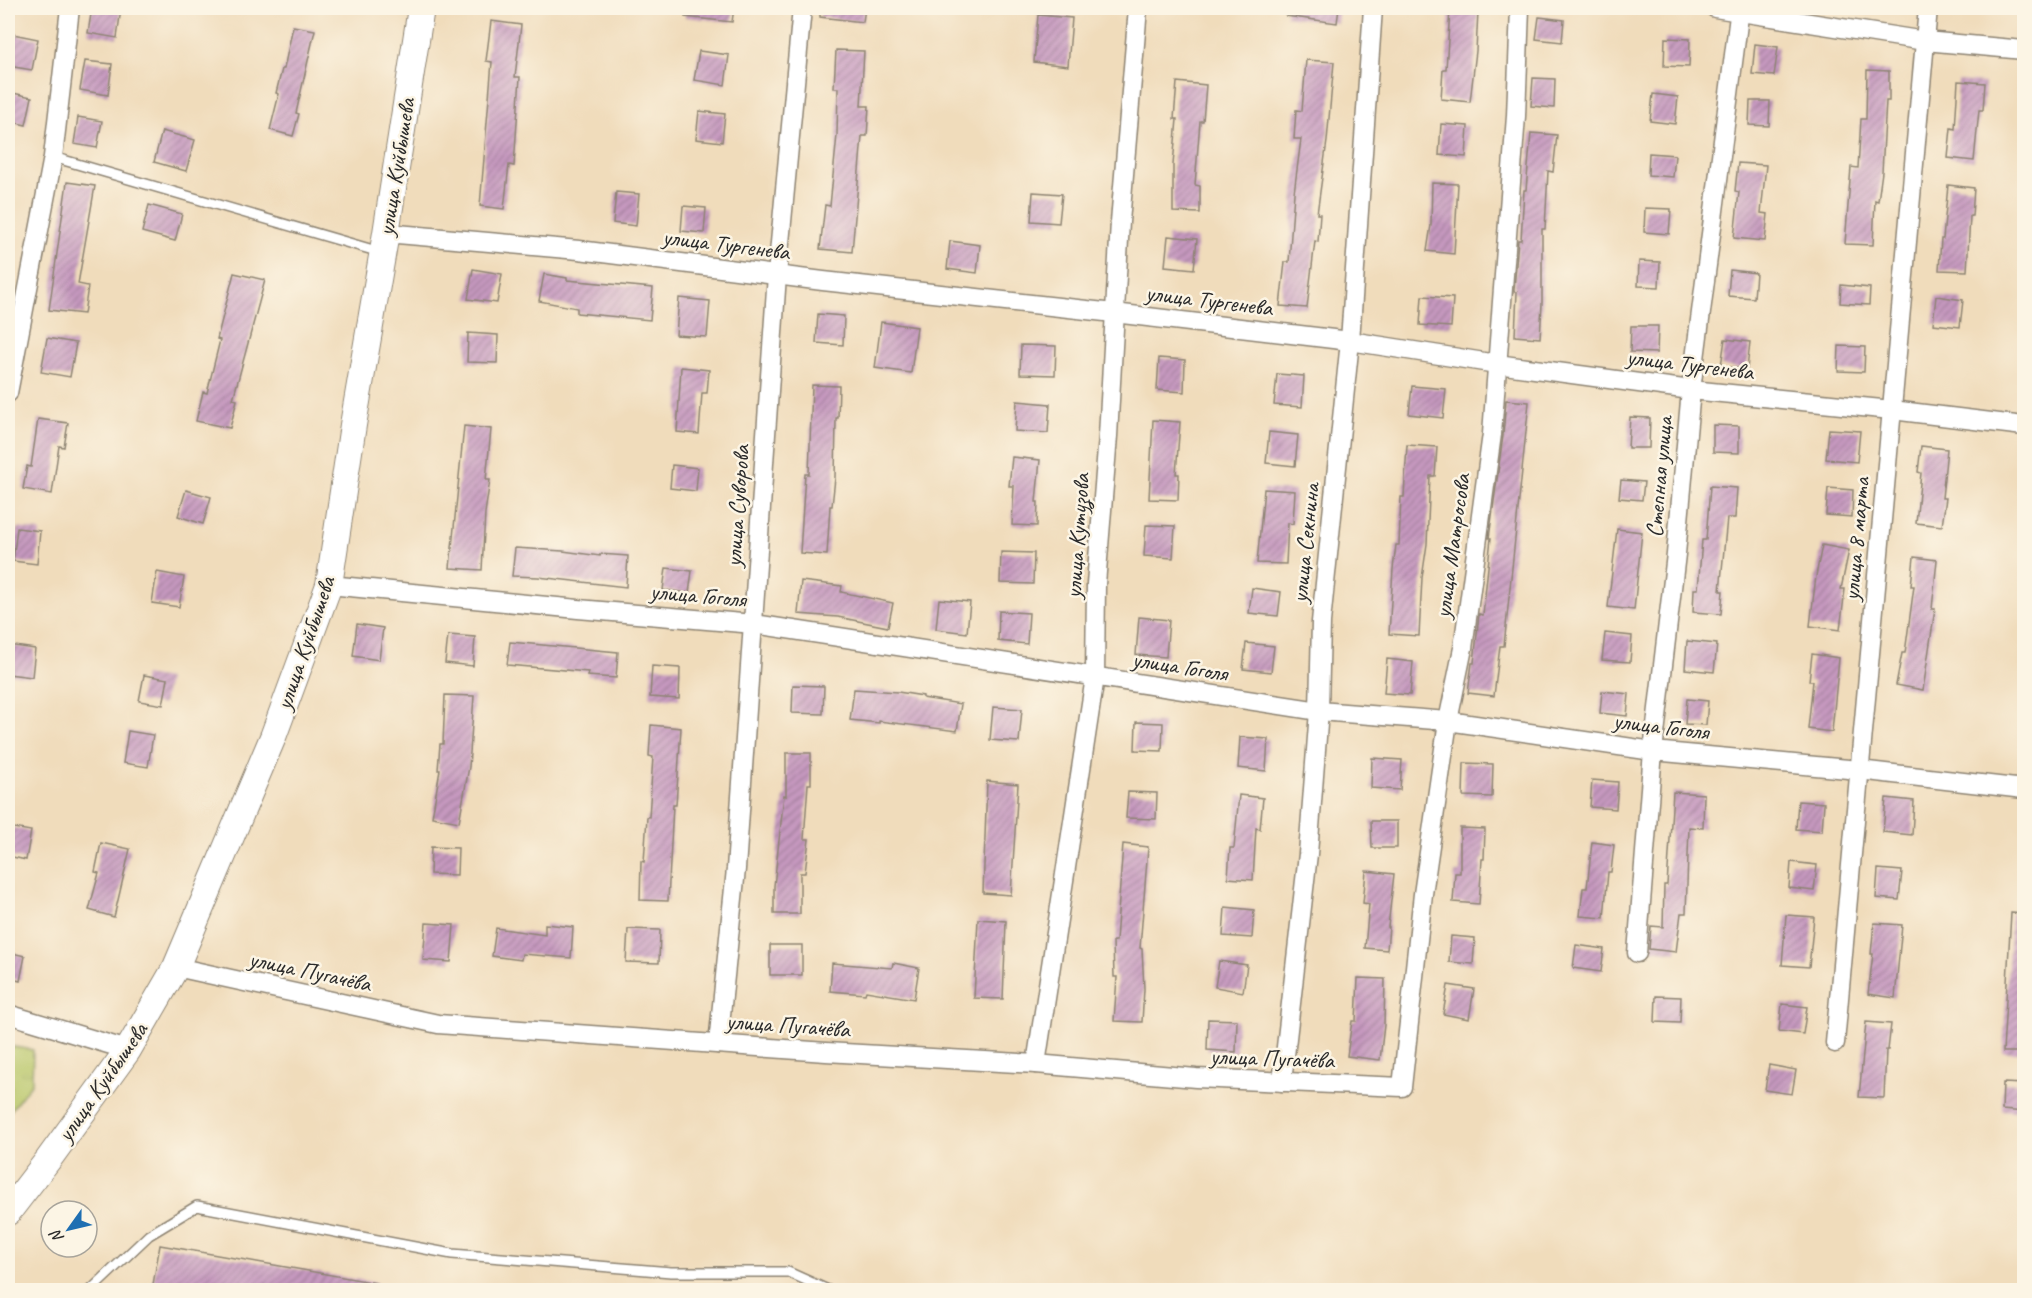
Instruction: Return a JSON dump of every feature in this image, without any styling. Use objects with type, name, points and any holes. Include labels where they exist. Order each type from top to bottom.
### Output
[{"type":"main road","name":"улица Куйбышева","points":[[8,1212],[128,1050],[176,967],[273,737],[329,585],[421,8]]},
{"type":"street","points":[[8,393],[53,157],[70,8]]},
{"type":"street","name":"улица Суворова","points":[[718,1044],[736,869],[777,275],[802,8]]},
{"type":"street","name":"улица Кутузова","points":[[1036,1064],[1095,677],[1096,584],[1108,436],[1120,222],[1138,8]]},
{"type":"street","name":"улица Секнина","points":[[1282,1082],[1308,854],[1319,711],[1321,622],[1350,341],[1373,8]]},
{"type":"street","name":"улица Матросова","points":[[1402,1087],[1423,894],[1448,721],[1462,648],[1491,434],[1516,116],[1520,8]]},
{"type":"street","points":[[1715,8],[1739,9],[1925,40],[2025,50]]},
{"type":"street","points":[[1925,40],[1928,8]]},
{"type":"street","name":"Степная улица","points":[[1637,953],[1653,750],[1676,554],[1691,390],[1739,9]]},
{"type":"street","name":"улица 8 марта","points":[[1834,1043],[1925,40]]},
{"type":"street","name":"улица Тургенева","points":[[384,243],[579,250],[1350,341],[1497,364],[1691,390],[2025,426]]},
{"type":"street","name":"улица Гоголя","points":[[329,585],[754,624],[1319,711],[1448,721],[1653,750],[2025,789]]},
{"type":"street","name":"улица Пугачёва","points":[[176,967],[438,1024],[837,1053],[1036,1064],[1196,1078],[1402,1087]]},
{"type":"street","points":[[8,1014],[128,1050]]},
{"type":"lane","points":[[53,157],[384,243]]},
{"type":"lane","points":[[91,1290],[149,1235],[197,1206],[452,1254],[671,1272],[788,1272],[828,1290]]},
{"type":"green space","points":[[8,1046],[33,1050],[32,1083],[8,1114]]},
{"type":"building","points":[[92,8],[121,8],[117,38],[88,33]]},
{"type":"building","points":[[685,8],[734,8],[732,22],[685,17]]},
{"type":"building","points":[[820,8],[865,8],[863,22],[820,17]]},
{"type":"building","points":[[1287,8],[1339,8],[1337,23],[1286,16]]},
{"type":"building","points":[[1450,10],[1478,11],[1470,102],[1441,99],[1443,69],[1446,69]]},
{"type":"building","points":[[1038,15],[1072,18],[1068,66],[1034,62]]},
{"type":"building","points":[[1539,17],[1564,20],[1562,42],[1536,39]]},
{"type":"building","points":[[491,21],[521,25],[515,77],[520,77],[514,166],[509,165],[504,209],[480,206],[492,62],[486,61]]},
{"type":"building","points":[[293,26],[315,30],[293,136],[270,130],[279,94],[276,93],[282,69],[284,69]]},
{"type":"building","points":[[8,33],[38,39],[32,70],[8,66]]},
{"type":"building","points":[[1665,38],[1690,39],[1689,67],[1664,66]]},
{"type":"building","points":[[1755,44],[1778,47],[1774,76],[1752,74]]},
{"type":"building","points":[[836,50],[864,51],[861,106],[869,106],[867,136],[862,136],[852,252],[820,249],[825,205],[830,206],[837,135],[838,88],[834,88]]},
{"type":"building","points":[[699,51],[729,55],[725,85],[694,80]]},
{"type":"building","points":[[1306,60],[1334,62],[1327,141],[1317,214],[1320,214],[1318,242],[1315,241],[1307,308],[1280,306],[1285,262],[1289,262],[1301,139],[1294,139],[1296,110],[1302,111]]},
{"type":"building","points":[[85,61],[112,64],[108,95],[80,90]]},
{"type":"building","points":[[1867,70],[1889,71],[1889,101],[1886,101],[1878,201],[1875,200],[1873,245],[1845,244],[1851,167],[1858,168],[1861,119],[1866,119]]},
{"type":"building","points":[[1533,78],[1555,79],[1554,108],[1531,106]]},
{"type":"building","points":[[1958,81],[1985,83],[1983,110],[1979,110],[1974,161],[1948,158],[1951,128],[1955,129]]},
{"type":"building","points":[[1177,82],[1206,85],[1203,121],[1200,121],[1195,185],[1200,186],[1200,213],[1173,212],[1173,165],[1177,119],[1174,119]]},
{"type":"building","points":[[8,92],[32,97],[26,125],[8,121]]},
{"type":"building","points":[[1653,94],[1678,97],[1675,124],[1650,121]]},
{"type":"building","points":[[1750,101],[1770,101],[1769,126],[1749,125]]},
{"type":"building","points":[[699,111],[725,114],[722,142],[696,139]]},
{"type":"building","points":[[78,117],[102,121],[97,148],[74,144]]},
{"type":"building","points":[[1441,124],[1468,126],[1466,157],[1439,155]]},
{"type":"building","points":[[162,131],[195,140],[186,171],[154,162]]},
{"type":"building","points":[[1531,133],[1557,135],[1553,172],[1548,171],[1545,229],[1542,229],[1540,338],[1515,336],[1517,292],[1514,290]]},
{"type":"building","points":[[1649,153],[1675,155],[1673,177],[1648,175]]},
{"type":"building","points":[[1738,163],[1766,165],[1761,213],[1768,214],[1765,241],[1734,238],[1739,192],[1735,191]]},
{"type":"building","points":[[67,182],[95,186],[78,284],[88,286],[84,314],[49,310]]},
{"type":"building","points":[[1432,183],[1458,184],[1454,254],[1427,251],[1431,225]]},
{"type":"building","points":[[1948,185],[1974,188],[1967,271],[1939,270]]},
{"type":"building","points":[[616,192],[639,194],[636,226],[613,223]]},
{"type":"building","points":[[1033,192],[1062,194],[1059,223],[1031,221]]},
{"type":"building","points":[[149,205],[182,214],[175,241],[142,232]]},
{"type":"building","points":[[683,206],[706,208],[704,233],[681,231]]},
{"type":"building","points":[[1645,208],[1671,209],[1669,234],[1644,232]]},
{"type":"building","points":[[1168,236],[1197,239],[1194,269],[1165,266]]},
{"type":"building","points":[[950,241],[980,245],[977,273],[947,269]]},
{"type":"building","points":[[1639,261],[1660,262],[1659,287],[1638,286]]},
{"type":"building","points":[[473,269],[502,274],[497,303],[468,299]]},
{"type":"building","points":[[1730,270],[1756,273],[1754,298],[1728,296]]},
{"type":"building","points":[[234,273],[265,280],[233,399],[237,400],[230,428],[196,421],[203,392],[207,393],[220,340],[217,339]]},
{"type":"building","points":[[544,274],[567,278],[567,280],[653,288],[650,320],[577,313],[577,308],[539,301]]},
{"type":"building","points":[[1841,285],[1870,288],[1869,305],[1840,303]]},
{"type":"building","points":[[1422,296],[1453,298],[1451,327],[1420,325]]},
{"type":"building","points":[[1936,296],[1963,300],[1960,327],[1933,324]]},
{"type":"building","points":[[679,298],[710,301],[707,337],[676,335]]},
{"type":"building","points":[[818,314],[844,316],[843,345],[816,343]]},
{"type":"building","points":[[881,322],[917,327],[911,373],[875,368]]},
{"type":"building","points":[[1631,326],[1658,326],[1657,353],[1630,352]]},
{"type":"building","points":[[468,333],[498,335],[497,363],[467,362]]},
{"type":"building","points":[[47,338],[76,343],[70,377],[41,372]]},
{"type":"building","points":[[1725,339],[1750,342],[1747,369],[1721,366]]},
{"type":"building","points":[[1021,345],[1056,346],[1055,375],[1020,374]]},
{"type":"building","points":[[1839,346],[1865,347],[1864,372],[1838,371]]},
{"type":"building","points":[[1159,358],[1185,360],[1184,392],[1157,390]]},
{"type":"building","points":[[681,367],[709,370],[707,393],[702,393],[699,434],[677,432]]},
{"type":"building","points":[[1277,374],[1304,376],[1302,407],[1274,405]]},
{"type":"building","points":[[812,385],[839,386],[835,478],[832,506],[830,506],[827,555],[800,553],[805,474],[809,474]]},
{"type":"building","points":[[1412,386],[1446,389],[1443,418],[1409,414]]},
{"type":"building","points":[[1506,400],[1529,402],[1504,646],[1500,646],[1494,696],[1468,693],[1472,663],[1474,663],[1479,614],[1483,615],[1491,538],[1489,538]]},
{"type":"building","points":[[1017,401],[1050,404],[1048,433],[1015,431]]},
{"type":"building","points":[[1630,417],[1650,418],[1649,448],[1628,448]]},
{"type":"building","points":[[38,419],[68,423],[64,447],[59,446],[52,494],[23,489],[27,466],[31,467]]},
{"type":"building","points":[[1153,420],[1180,422],[1176,474],[1179,474],[1178,500],[1149,499]]},
{"type":"building","points":[[1713,425],[1739,426],[1739,453],[1713,452]]},
{"type":"building","points":[[464,426],[491,429],[486,480],[490,480],[485,513],[482,570],[450,568]]},
{"type":"building","points":[[1829,429],[1860,431],[1857,462],[1826,459]]},
{"type":"building","points":[[1269,432],[1298,435],[1295,466],[1266,463]]},
{"type":"building","points":[[1407,445],[1437,447],[1435,476],[1430,476],[1419,636],[1389,634],[1393,569],[1396,545],[1399,545],[1401,497],[1404,497]]},
{"type":"building","points":[[1921,446],[1947,449],[1942,498],[1946,498],[1942,526],[1916,523]]},
{"type":"building","points":[[1012,457],[1040,460],[1036,502],[1038,502],[1037,526],[1012,525],[1014,486],[1009,486]]},
{"type":"building","points":[[672,465],[698,468],[696,491],[670,488]]},
{"type":"building","points":[[1621,480],[1644,482],[1642,500],[1619,498]]},
{"type":"building","points":[[1710,486],[1737,488],[1735,518],[1727,518],[1720,591],[1723,591],[1721,614],[1693,612],[1694,589],[1698,589],[1702,540],[1706,540]]},
{"type":"building","points":[[1828,488],[1853,490],[1852,517],[1826,515]]},
{"type":"building","points":[[1264,489],[1295,491],[1293,524],[1288,523],[1286,564],[1257,563]]},
{"type":"building","points":[[186,490],[211,497],[203,524],[178,516]]},
{"type":"building","points":[[1146,525],[1175,526],[1173,558],[1144,556]]},
{"type":"building","points":[[17,528],[40,531],[37,564],[13,561]]},
{"type":"building","points":[[1617,529],[1642,532],[1634,610],[1608,607]]},
{"type":"building","points":[[1822,545],[1849,550],[1841,589],[1845,589],[1840,630],[1810,626]]},
{"type":"building","points":[[515,548],[600,556],[600,554],[628,556],[626,587],[512,576]]},
{"type":"building","points":[[1001,552],[1034,553],[1033,584],[1000,583]]},
{"type":"building","points":[[1914,557],[1937,560],[1932,609],[1935,609],[1923,690],[1896,685],[1902,653],[1905,653],[1914,586],[1911,586]]},
{"type":"building","points":[[666,568],[692,571],[689,593],[663,590]]},
{"type":"building","points":[[157,572],[184,577],[179,607],[152,603]]},
{"type":"building","points":[[801,581],[842,586],[841,592],[893,603],[888,627],[838,617],[798,614]]},
{"type":"building","points":[[1252,588],[1281,592],[1278,616],[1249,613]]},
{"type":"building","points":[[939,599],[970,602],[967,633],[936,629]]},
{"type":"building","points":[[999,611],[1029,613],[1027,644],[998,641]]},
{"type":"building","points":[[1139,617],[1169,620],[1166,657],[1136,655]]},
{"type":"building","points":[[357,624],[383,628],[379,660],[353,656]]},
{"type":"building","points":[[1605,633],[1632,636],[1630,662],[1602,660]]},
{"type":"building","points":[[448,635],[475,637],[473,666],[445,663]]},
{"type":"building","points":[[1687,641],[1717,644],[1714,672],[1685,669]]},
{"type":"building","points":[[510,642],[618,652],[616,678],[587,676],[588,672],[507,665]]},
{"type":"building","points":[[1246,643],[1274,646],[1271,672],[1243,669]]},
{"type":"building","points":[[8,645],[35,649],[32,677],[8,674]]},
{"type":"building","points":[[1812,654],[1839,658],[1832,732],[1808,729],[1813,681],[1809,681]]},
{"type":"building","points":[[1387,659],[1413,662],[1410,695],[1384,693]]},
{"type":"building","points":[[652,666],[680,668],[679,699],[650,697]]},
{"type":"building","points":[[144,675],[168,679],[163,705],[139,701]]},
{"type":"building","points":[[793,685],[824,686],[823,714],[792,713]]},
{"type":"building","points":[[854,689],[898,692],[961,704],[957,731],[879,721],[879,723],[850,720]]},
{"type":"building","points":[[1602,691],[1629,694],[1627,716],[1600,713]]},
{"type":"building","points":[[445,695],[474,696],[469,767],[459,822],[432,817],[440,770],[438,770],[440,744],[443,744]]},
{"type":"building","points":[[1687,699],[1708,701],[1706,725],[1685,724]]},
{"type":"building","points":[[993,707],[1022,709],[1019,742],[990,740]]},
{"type":"building","points":[[1136,722],[1163,723],[1162,751],[1135,750]]},
{"type":"building","points":[[651,725],[681,728],[676,805],[673,805],[668,901],[640,900],[641,861],[644,862],[653,757],[649,756]]},
{"type":"building","points":[[128,731],[153,735],[148,767],[123,763]]},
{"type":"building","points":[[1240,737],[1268,739],[1266,771],[1238,768]]},
{"type":"building","points":[[786,753],[811,753],[811,784],[808,784],[804,839],[809,839],[805,873],[800,873],[800,914],[774,914],[774,886],[784,795],[786,796]]},
{"type":"building","points":[[1372,758],[1402,760],[1400,790],[1371,788]]},
{"type":"building","points":[[1464,763],[1493,764],[1492,797],[1463,796]]},
{"type":"building","points":[[1592,780],[1618,782],[1616,809],[1590,807]]},
{"type":"building","points":[[987,781],[1018,784],[1011,895],[983,893]]},
{"type":"building","points":[[1128,792],[1157,793],[1156,819],[1126,818]]},
{"type":"building","points":[[1673,792],[1704,794],[1703,828],[1689,827],[1686,913],[1681,913],[1676,952],[1649,949],[1651,926],[1663,927],[1664,885],[1667,885]]},
{"type":"building","points":[[1239,795],[1263,798],[1260,829],[1256,828],[1253,880],[1228,878],[1230,848],[1234,848]]},
{"type":"building","points":[[1886,798],[1914,801],[1912,835],[1883,832]]},
{"type":"building","points":[[1798,801],[1824,803],[1822,831],[1796,829]]},
{"type":"building","points":[[1371,821],[1397,821],[1397,848],[1372,848]]},
{"type":"building","points":[[8,827],[31,831],[26,860],[8,856]]},
{"type":"building","points":[[1460,828],[1485,829],[1479,904],[1453,902],[1455,873],[1460,873]]},
{"type":"building","points":[[1592,842],[1614,845],[1611,872],[1608,872],[1604,918],[1580,916],[1583,888],[1587,888]]},
{"type":"building","points":[[101,843],[130,849],[114,917],[89,910],[99,873],[95,872]]},
{"type":"building","points":[[1123,844],[1148,847],[1140,948],[1142,949],[1144,989],[1142,1022],[1114,1021],[1117,977],[1114,977],[1113,941],[1116,941]]},
{"type":"building","points":[[431,847],[458,848],[457,875],[430,874]]},
{"type":"building","points":[[1791,862],[1817,865],[1814,891],[1789,888]]},
{"type":"building","points":[[1878,869],[1902,871],[1899,900],[1876,898]]},
{"type":"building","points":[[1366,871],[1394,874],[1387,950],[1365,948],[1369,904],[1363,903]]},
{"type":"building","points":[[1225,907],[1254,910],[1252,938],[1223,936]]},
{"type":"building","points":[[2011,913],[2025,914],[2025,1052],[2003,1052]]},
{"type":"building","points":[[1786,915],[1814,917],[1809,967],[1782,965]]},
{"type":"building","points":[[978,919],[1006,921],[1003,999],[974,998]]},
{"type":"building","points":[[426,923],[454,925],[451,962],[423,960]]},
{"type":"building","points":[[1874,923],[1902,925],[1895,998],[1868,994]]},
{"type":"building","points":[[545,924],[573,927],[571,958],[522,954],[521,960],[492,956],[496,928],[545,935]]},
{"type":"building","points":[[628,929],[660,930],[659,963],[626,962]]},
{"type":"building","points":[[1451,936],[1475,938],[1473,964],[1449,962]]},
{"type":"building","points":[[770,945],[802,945],[802,975],[770,975]]},
{"type":"building","points":[[1576,945],[1604,949],[1601,972],[1573,968]]},
{"type":"building","points":[[8,952],[25,956],[20,981],[8,978]]},
{"type":"building","points":[[1219,961],[1247,965],[1243,992],[1215,987]]},
{"type":"building","points":[[832,963],[892,968],[893,963],[919,968],[914,999],[866,991],[865,994],[830,991]]},
{"type":"building","points":[[1358,978],[1385,979],[1384,1025],[1380,1060],[1347,1056],[1352,1021],[1356,1021]]},
{"type":"building","points":[[1448,985],[1474,989],[1469,1019],[1443,1014]]},
{"type":"building","points":[[1656,996],[1681,997],[1680,1023],[1655,1022]]},
{"type":"building","points":[[1782,1004],[1807,1007],[1803,1034],[1779,1031]]},
{"type":"building","points":[[1208,1019],[1237,1020],[1236,1052],[1207,1050]]},
{"type":"building","points":[[1866,1022],[1891,1024],[1888,1050],[1886,1050],[1884,1098],[1859,1097]]},
{"type":"building","points":[[1769,1065],[1796,1070],[1792,1094],[1765,1090]]},
{"type":"building","points":[[2003,1083],[2025,1084],[2025,1112],[2002,1110]]},
{"type":"building","points":[[160,1245],[377,1283],[376,1290],[152,1290]]}]
